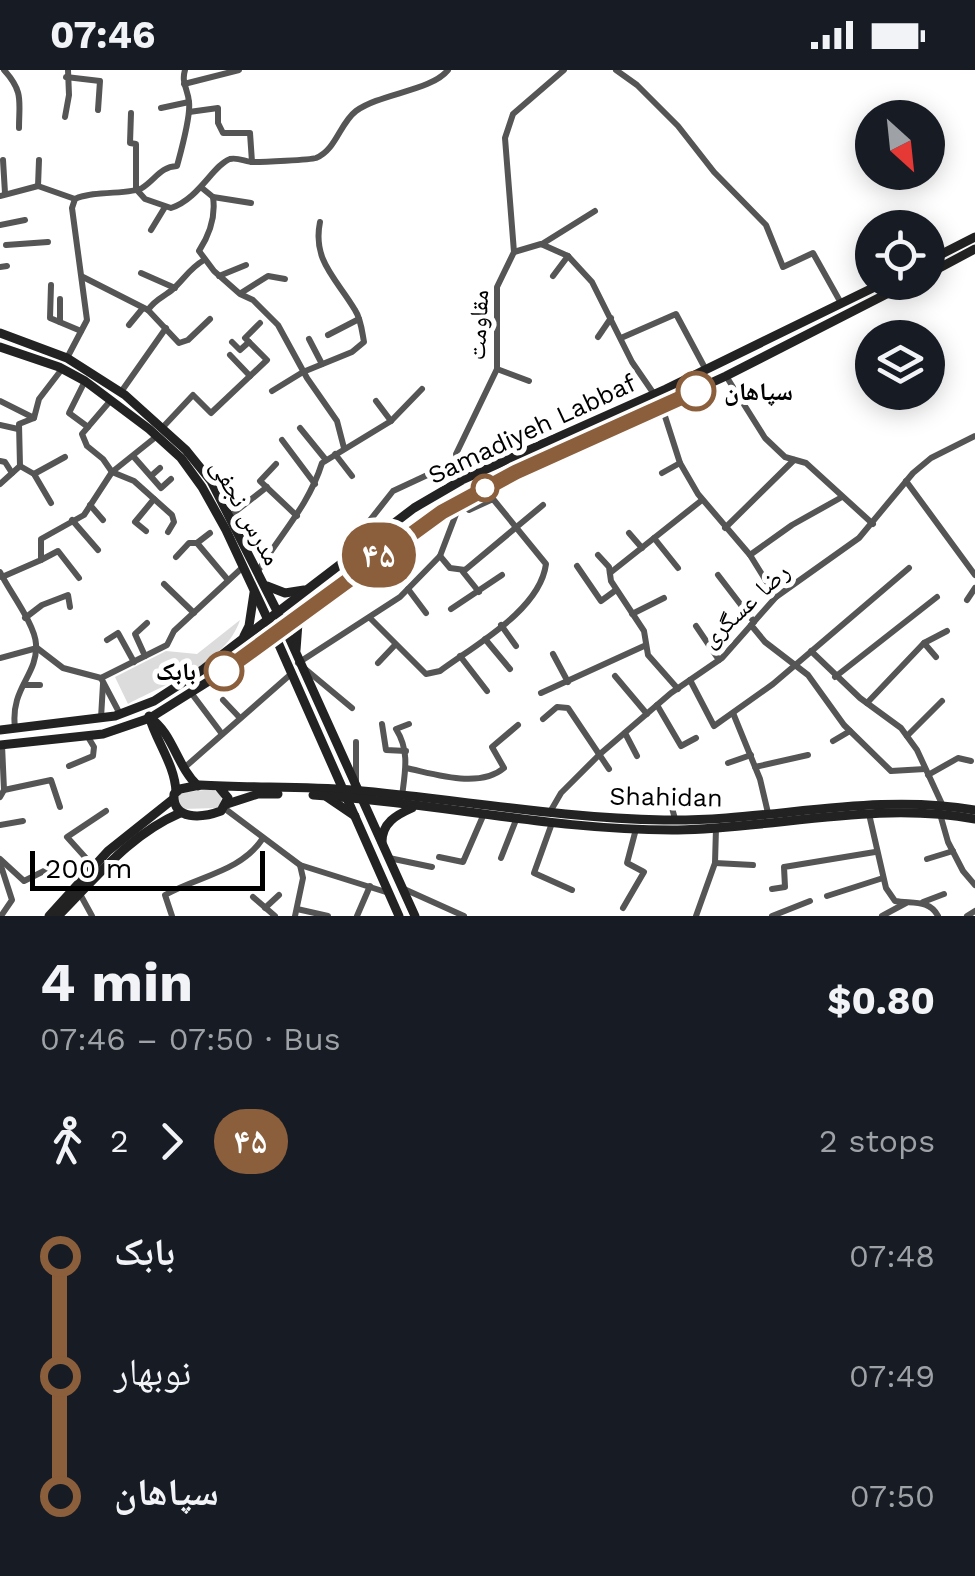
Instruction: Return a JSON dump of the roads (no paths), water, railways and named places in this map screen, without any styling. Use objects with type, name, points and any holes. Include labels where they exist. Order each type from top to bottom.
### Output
[{"type":"main road","points":[[945,256],[975,237]]},
{"type":"main road","points":[[945,261],[974,251]]},
{"type":"main road","name":"Samadiyeh Labbaf","points":[[0,730],[102,718],[143,705],[202,670],[414,508],[462,480],[706,370],[855,297]]},
{"type":"main road","name":"Samadiyeh Labbaf","points":[[1,745],[88,736],[150,718],[192,694],[388,548],[461,501],[726,376],[875,300]]},
{"type":"main road","name":"مدرس نجفی","points":[[0,333],[68,358],[121,392],[181,458],[202,487],[243,568],[258,582],[278,613],[293,660],[352,794]]},
{"type":"main road","name":"مدرس نجفی","points":[[0,347],[85,381],[186,450],[211,481],[258,582],[274,634],[293,660],[291,674],[352,794]]},
{"type":"main road","points":[[242,640],[249,626],[258,582],[284,593],[311,587]]},
{"type":"main road","points":[[252,651],[264,649],[293,660],[298,623],[309,607]]},
{"type":"main road","points":[[58,916],[138,836],[154,824],[180,814],[173,773],[143,705]]},
{"type":"main road","points":[[150,718],[160,725],[183,769],[198,786]]},
{"type":"main road","points":[[332,761],[319,792],[357,818]]},
{"type":"main road","name":"Shahidan","points":[[174,796],[198,786],[218,786],[402,797],[550,818],[618,822],[826,806],[975,810]]},
{"type":"main road","points":[[218,786],[225,792],[225,806]]},
{"type":"main road","name":"Shahidan","points":[[180,814],[214,814],[258,794],[319,792]]},
{"type":"main road","points":[[352,794],[357,818],[399,916]]},
{"type":"main road","points":[[352,794],[382,845],[415,916]]},
{"type":"main road","name":"Shahidan","points":[[352,794],[483,816],[516,820],[550,818]]},
{"type":"main road","points":[[49,916],[94,866],[174,796]]},
{"type":"main road","points":[[382,845],[382,833],[395,815],[414,807]]},
{"type":"main road","name":"Shahidan","points":[[618,822],[636,828],[679,830],[941,808],[975,818]]},
{"type":"street","points":[[68,358],[87,320],[72,208],[76,199],[87,193],[142,188],[166,166],[177,166],[190,102],[184,84],[185,70]]},
{"type":"street","points":[[184,84],[239,70]]},
{"type":"street","points":[[131,113],[136,189],[145,199],[165,207],[184,204],[225,161],[234,158],[252,162],[314,159],[328,150],[356,111],[431,82],[448,70]]},
{"type":"street","name":"مقاومت","points":[[462,480],[456,454],[497,369],[497,287],[514,252],[506,138],[513,114],[564,70]]},
{"type":"street","points":[[616,70],[666,113],[714,172],[766,224],[783,267],[814,252],[841,304]]},
{"type":"street","points":[[4,71],[15,82],[22,101],[19,128]]},
{"type":"street","points":[[65,116],[67,74],[100,81],[98,110]]},
{"type":"street","points":[[161,108],[190,102]]},
{"type":"street","points":[[189,112],[218,108],[222,133],[250,133],[252,162]]},
{"type":"street","points":[[2,160],[2,194],[38,186],[76,199]]},
{"type":"street","points":[[38,186],[40,160]]},
{"type":"street","points":[[202,188],[213,197],[251,203]]},
{"type":"street","points":[[213,197],[213,220],[199,251],[220,276],[240,294],[254,300],[278,325],[303,372],[338,421],[344,448]]},
{"type":"street","points":[[151,230],[165,207]]},
{"type":"street","points":[[514,252],[540,244],[595,211]]},
{"type":"street","points":[[0,225],[26,220]]},
{"type":"street","points":[[272,391],[303,372],[352,352],[364,342],[359,318],[320,257],[320,222]]},
{"type":"street","points":[[6,244],[48,242]]},
{"type":"street","points":[[540,244],[568,256],[592,282],[632,362],[654,394]]},
{"type":"street","points":[[553,276],[568,256]]},
{"type":"street","points":[[130,324],[204,260]]},
{"type":"street","points":[[220,276],[246,266]]},
{"type":"street","points":[[141,273],[175,288]]},
{"type":"street","points":[[240,294],[268,276],[285,279]]},
{"type":"street","points":[[82,277],[146,309],[179,343],[188,340],[210,319]]},
{"type":"street","points":[[51,285],[50,318],[81,330]]},
{"type":"street","points":[[60,299],[60,322]]},
{"type":"street","points":[[621,338],[676,314],[706,370]]},
{"type":"street","points":[[328,335],[359,318]]},
{"type":"street","points":[[598,338],[611,318]]},
{"type":"street","points":[[42,560],[41,540],[84,515],[112,472],[160,432],[193,396],[211,413],[267,360],[245,338],[260,323]]},
{"type":"street","points":[[121,392],[166,328]]},
{"type":"street","points":[[309,339],[322,364]]},
{"type":"street","points":[[232,342],[240,350],[249,342]]},
{"type":"street","points":[[230,356],[250,376]]},
{"type":"street","points":[[34,418],[39,399],[62,369]]},
{"type":"street","points":[[497,369],[529,380]]},
{"type":"street","points":[[726,376],[765,438],[785,457],[806,463],[874,524]]},
{"type":"street","points":[[85,381],[69,413],[88,427]]},
{"type":"street","points":[[258,582],[316,484],[322,463],[391,420],[422,389]]},
{"type":"street","points":[[0,400],[34,418]]},
{"type":"street","points":[[111,400],[82,434],[87,446],[112,472],[134,480],[154,498],[174,522],[168,532]]},
{"type":"street","points":[[376,401],[391,420]]},
{"type":"street","points":[[662,407],[680,463],[776,597]]},
{"type":"street","points":[[20,466],[19,424],[34,418]]},
{"type":"street","points":[[0,425],[18,429]]},
{"type":"street","points":[[300,428],[326,460]]},
{"type":"street","name":"رضا عسگری","points":[[572,890],[534,873],[561,793],[657,705],[719,660],[776,597],[859,538],[906,481],[931,458],[975,436]]},
{"type":"street","points":[[282,440],[316,484]]},
{"type":"street","points":[[335,454],[352,476]]},
{"type":"street","points":[[34,474],[65,456]]},
{"type":"street","points":[[132,456],[161,488],[171,479]]},
{"type":"street","points":[[726,528],[794,460]]},
{"type":"street","points":[[0,462],[5,462],[12,473]]},
{"type":"street","points":[[662,473],[680,463]]},
{"type":"street","points":[[276,464],[260,481],[297,516]]},
{"type":"street","points":[[0,484],[20,466]]},
{"type":"street","points":[[20,466],[34,474],[51,502]]},
{"type":"street","points":[[151,476],[160,468]]},
{"type":"street","points":[[372,540],[366,524],[392,492],[436,471],[462,480]]},
{"type":"street","points":[[906,481],[975,575]]},
{"type":"street","points":[[230,515],[266,487]]},
{"type":"street","points":[[750,556],[842,497]]},
{"type":"street","points":[[146,532],[135,522],[154,498]]},
{"type":"street","points":[[352,708],[293,660],[370,618],[408,589],[440,556],[461,501],[470,510],[492,499],[546,564],[543,583],[530,601],[440,671],[426,674],[370,618]]},
{"type":"street","points":[[610,574],[703,500]]},
{"type":"street","points":[[462,571],[543,504]]},
{"type":"street","points":[[90,505],[103,520]]},
{"type":"street","points":[[72,520],[98,550]]},
{"type":"street","points":[[176,556],[210,533]]},
{"type":"street","points":[[629,534],[642,548]]},
{"type":"street","points":[[654,538],[678,568]]},
{"type":"street","points":[[197,543],[228,580]]},
{"type":"street","points":[[15,728],[13,711],[37,648],[25,618],[4,590],[1,574],[58,551],[79,578]]},
{"type":"street","points":[[598,555],[609,567],[616,590],[644,631],[645,646],[654,664],[678,689]]},
{"type":"street","points":[[440,556],[450,568],[462,571],[479,592]]},
{"type":"street","points":[[577,566],[601,600],[616,590]]},
{"type":"street","points":[[37,648],[63,668],[101,678],[167,645],[174,631],[243,568]]},
{"type":"street","points":[[690,680],[714,726],[910,568]]},
{"type":"street","points":[[451,609],[502,575]]},
{"type":"street","points":[[718,575],[765,642],[808,675],[850,731],[891,771],[927,772],[958,758],[971,761]]},
{"type":"street","points":[[161,596],[166,586],[194,613]]},
{"type":"street","points":[[967,600],[975,588]]},
{"type":"street","points":[[408,589],[426,613]]},
{"type":"street","points":[[25,618],[60,597],[68,596],[70,607]]},
{"type":"street","points":[[835,676],[937,597]]},
{"type":"street","points":[[632,614],[664,598]]},
{"type":"street","points":[[168,620],[174,631]]},
{"type":"street","points":[[145,656],[134,634],[147,624]]},
{"type":"street","points":[[501,625],[516,646]]},
{"type":"street","points":[[696,626],[719,660]]},
{"type":"street","points":[[868,704],[924,643],[947,631]]},
{"type":"street","points":[[107,640],[118,633],[134,662]]},
{"type":"street","points":[[485,639],[510,669]]},
{"type":"street","points":[[924,643],[936,657]]},
{"type":"street","points":[[378,662],[395,645]]},
{"type":"street","points":[[541,693],[645,646]]},
{"type":"street","points":[[0,658],[37,648]]},
{"type":"street","points":[[811,651],[907,736],[927,772],[953,852],[975,885]]},
{"type":"street","points":[[553,654],[568,682]]},
{"type":"street","points":[[460,656],[487,691]]},
{"type":"street","points":[[183,769],[291,674]]},
{"type":"street","points":[[615,676],[647,714]]},
{"type":"street","points":[[101,678],[120,714]]},
{"type":"street","points":[[101,678],[102,718]]},
{"type":"street","points":[[22,685],[40,685]]},
{"type":"street","points":[[192,694],[222,734]]},
{"type":"street","points":[[223,700],[240,718]]},
{"type":"street","points":[[907,736],[942,702]]},
{"type":"street","points":[[657,705],[680,746],[696,738]]},
{"type":"street","points":[[542,718],[556,707],[568,708],[608,769]]},
{"type":"street","points":[[733,714],[755,767],[768,813]]},
{"type":"street","points":[[382,724],[386,750],[406,751]]},
{"type":"street","points":[[402,797],[406,751],[396,729],[409,724]]},
{"type":"street","points":[[406,768],[451,776],[494,776],[504,768],[492,747],[518,725]]},
{"type":"street","points":[[833,741],[850,731]]},
{"type":"street","points":[[625,733],[637,756]]},
{"type":"street","points":[[69,766],[93,756],[88,736]]},
{"type":"street","points":[[352,794],[356,742]]},
{"type":"street","points":[[1,745],[2,794],[50,780],[60,807]]},
{"type":"street","points":[[728,762],[750,755]]},
{"type":"street","points":[[755,767],[808,755]]},
{"type":"street","points":[[668,793],[675,819]]},
{"type":"street","points":[[225,806],[300,865],[389,893]]},
{"type":"street","points":[[94,866],[67,837],[106,810]]},
{"type":"street","points":[[869,814],[883,878],[895,900],[922,902],[944,894]]},
{"type":"street","points":[[439,856],[463,862],[483,816]]},
{"type":"street","points":[[501,858],[516,820]]},
{"type":"street","points":[[0,825],[23,821]]},
{"type":"street","points":[[698,916],[715,863],[716,826]]},
{"type":"street","points":[[623,908],[644,872],[628,863],[636,828]]},
{"type":"street","points":[[172,916],[165,896],[191,880],[237,864],[252,854],[263,838]]},
{"type":"street","points":[[772,889],[784,886],[784,867],[876,852]]},
{"type":"street","points":[[927,860],[953,852]]},
{"type":"street","points":[[388,858],[432,867]]},
{"type":"street","points":[[0,861],[24,881],[50,868]]},
{"type":"street","points":[[0,861],[12,900],[1,916]]},
{"type":"street","points":[[715,863],[753,865]]},
{"type":"street","points":[[300,865],[302,878],[296,912],[328,916]]},
{"type":"street","points":[[827,896],[883,878]]},
{"type":"street","points":[[357,916],[370,886]]},
{"type":"street","points":[[403,888],[464,916]]},
{"type":"street","points":[[80,894],[92,916]]},
{"type":"street","points":[[266,908],[279,895]]},
{"type":"street","points":[[253,898],[275,916]]},
{"type":"street","points":[[772,916],[810,901]]},
{"type":"street","points":[[922,902],[938,916]]},
{"type":"street","points":[[882,916],[906,903]]},
{"type":"street","points":[[967,916],[975,911]]},
{"type":"place","name":"سپاهان","points":[[696,391]]},
{"type":"place","name":"بابک","points":[[224,671]]}]
